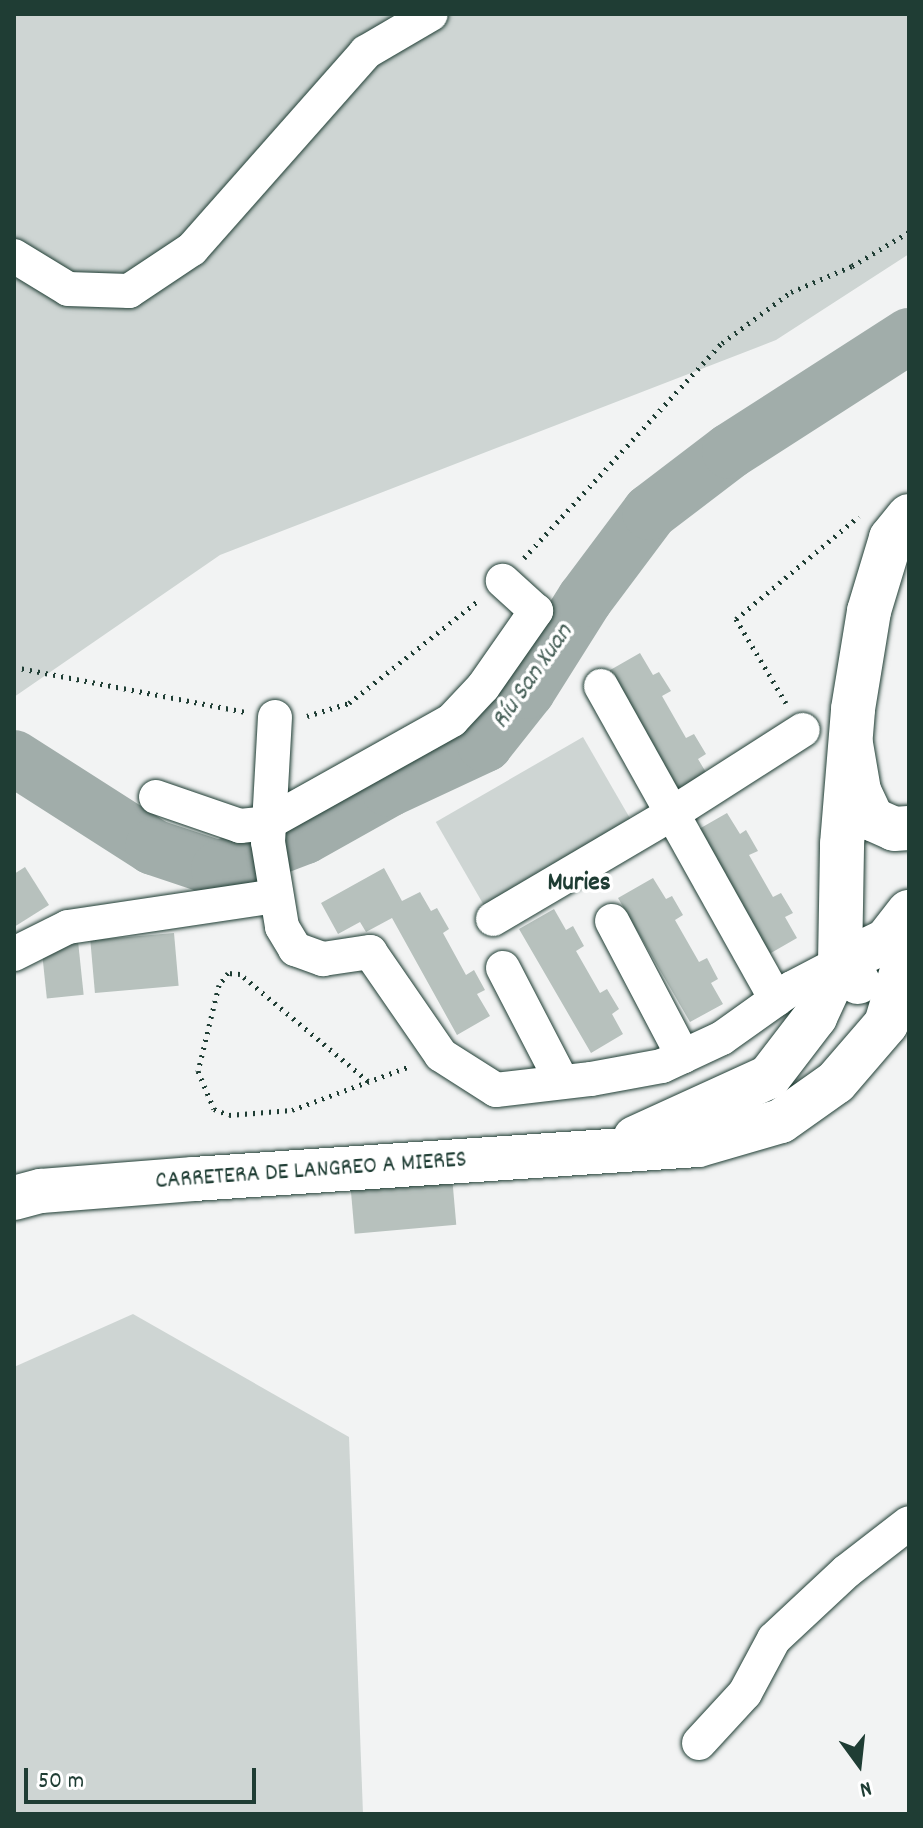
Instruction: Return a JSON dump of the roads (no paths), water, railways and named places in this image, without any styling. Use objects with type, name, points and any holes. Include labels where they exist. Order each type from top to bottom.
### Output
[{"type":"main road","name":"CARRETERA DE LANGREO A MIERES","points":[[608,1150],[769,1077],[815,1017],[840,963],[842,844],[851,744],[869,611],[891,538],[909,516]]},
{"type":"main road","points":[[851,744],[859,791],[872,819],[894,829],[909,828]]},
{"type":"main road","points":[[886,1024],[868,993],[840,963],[886,941],[909,912]]},
{"type":"main road","name":"CARRETERA DE LANGREO A MIERES","points":[[14,1198],[41,1191],[698,1145],[781,1121],[836,1082],[886,1024],[909,947]]},
{"type":"street","points":[[14,256],[68,289],[129,291],[192,249],[366,52],[431,14]]},
{"type":"street","points":[[156,797],[268,833],[452,720],[483,687],[536,611],[503,581]]},
{"type":"street","points":[[601,686],[776,999]]},
{"type":"street","points":[[275,717],[268,833],[282,927],[295,949],[323,959],[370,952],[441,1055],[496,1090],[662,1066],[722,1038],[776,999],[840,963]]},
{"type":"street","points":[[493,919],[673,813],[803,730]]},
{"type":"street","points":[[14,954],[68,927],[274,886]]},
{"type":"street","points":[[612,921],[683,1056]]},
{"type":"street","points":[[503,968],[562,1082]]},
{"type":"street","points":[[699,1743],[745,1693],[774,1639],[847,1571],[909,1523]]},
{"type":"waterway","name":"Ríu San Xuan","points":[[14,758],[153,847],[219,869],[305,836],[389,789],[485,744],[527,691],[585,599],[650,512],[730,451],[909,336]]},
{"type":"district","name":"Muries","points":[[579,884]]}]
